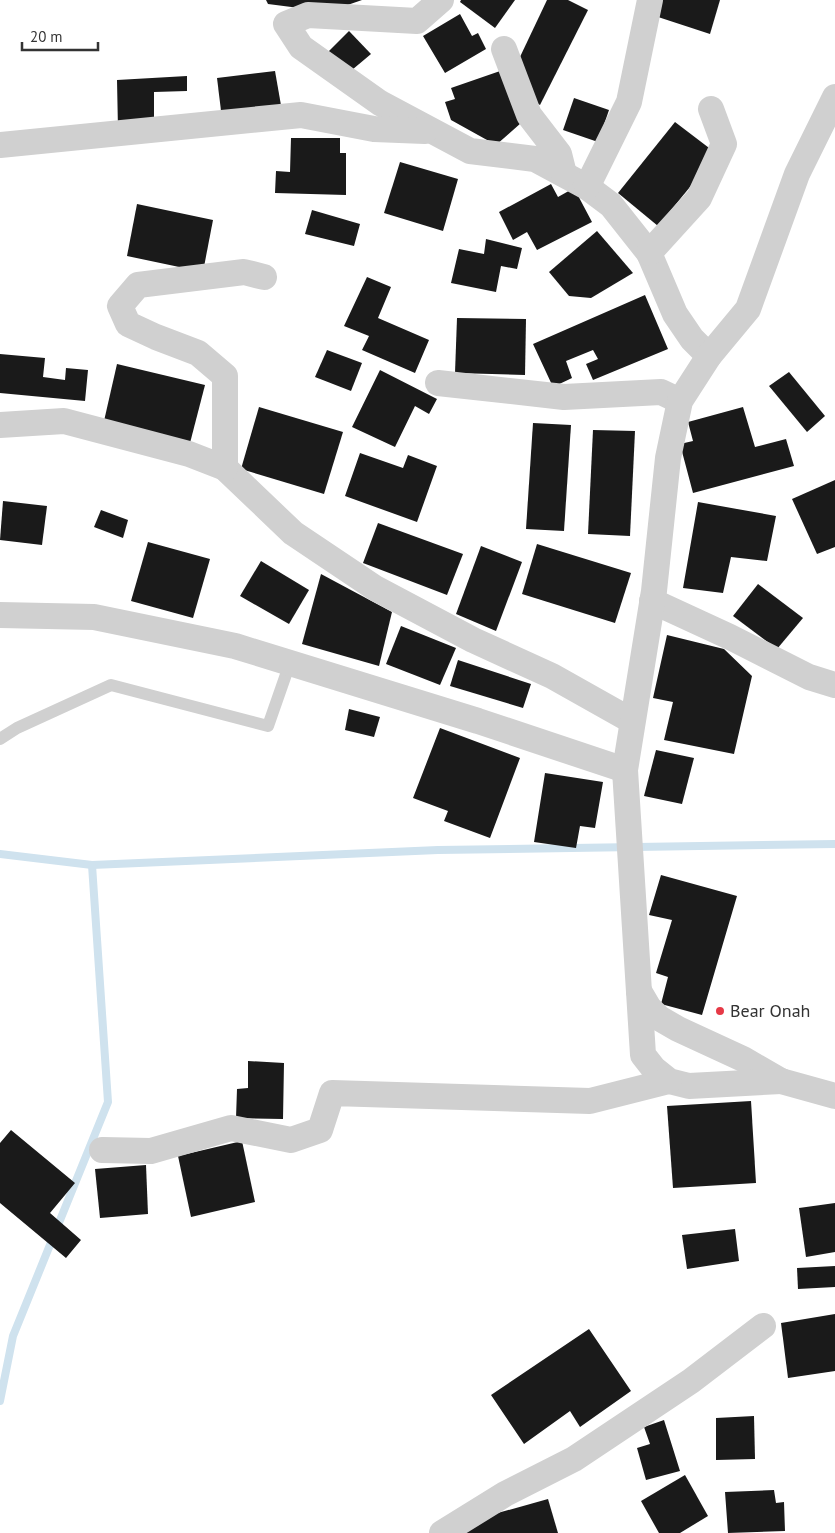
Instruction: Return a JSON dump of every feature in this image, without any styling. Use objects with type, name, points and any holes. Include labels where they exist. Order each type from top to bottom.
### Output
[{"type":"street","points":[[440,0],[416,21],[308,15],[286,24],[302,47],[380,103],[470,151],[536,158],[587,187],[611,205],[649,253],[675,314],[692,339],[709,356]]},
{"type":"street","points":[[587,187],[629,102],[650,0]]},
{"type":"street","points":[[504,49],[529,114],[559,154],[564,174]]},
{"type":"street","points":[[781,1081],[689,1086],[670,1081],[654,1069],[643,1056],[625,770],[652,601],[668,458],[680,401],[709,356],[748,309],[797,174],[835,97]]},
{"type":"street","points":[[649,253],[698,198],[724,144],[711,109]]},
{"type":"street","points":[[0,145],[301,115],[374,129],[434,132]]},
{"type":"street","points":[[225,468],[225,376],[198,353],[128,324],[120,306],[138,285],[244,272],[264,277]]},
{"type":"street","points":[[438,383],[564,396],[661,392],[680,401]]},
{"type":"street","points":[[0,426],[64,421],[189,454],[225,468],[293,533],[375,588],[473,640],[552,676],[632,721]]},
{"type":"street","points":[[652,601],[730,637],[809,677],[835,685]]},
{"type":"street","points":[[0,615],[94,617],[235,646],[478,721],[625,770]]},
{"type":"street","points":[[639,991],[649,1008],[659,1018],[698,1039],[743,1058],[781,1081],[835,1096]]},
{"type":"street","points":[[102,1150],[151,1151],[231,1128],[291,1140],[320,1130],[332,1092],[590,1101],[670,1081]]},
{"type":"street","points":[[442,1533],[505,1494],[574,1459],[691,1381],[763,1326]]},
{"type":"lane","points":[[0,739],[17,728],[111,685],[268,726],[290,663]]},
{"type":"building","points":[[266,0],[362,0],[336,9],[307,9],[268,4]]},
{"type":"building","points":[[461,0],[515,0],[495,28],[460,2]]},
{"type":"building","points":[[547,0],[568,0],[588,10],[540,105],[527,97],[519,59]]},
{"type":"building","points":[[660,0],[720,0],[710,34],[655,16]]},
{"type":"building","points":[[460,14],[472,36],[478,33],[486,49],[445,73],[423,36]]},
{"type":"building","points":[[349,31],[371,54],[346,75],[327,53]]},
{"type":"building","points":[[503,70],[521,123],[496,145],[451,120],[445,102],[455,99],[451,88]]},
{"type":"building","points":[[275,71],[282,111],[222,119],[217,78]]},
{"type":"building","points":[[187,76],[187,91],[154,92],[154,129],[118,130],[117,80]]},
{"type":"building","points":[[574,98],[609,110],[598,142],[563,130]]},
{"type":"building","points":[[675,122],[717,154],[658,226],[618,193]]},
{"type":"building","points":[[291,138],[340,138],[340,153],[346,153],[346,195],[275,193],[276,171],[290,172]]},
{"type":"building","points":[[400,162],[458,179],[443,231],[384,213]]},
{"type":"building","points":[[551,184],[558,197],[574,188],[592,222],[537,250],[527,232],[513,240],[499,212]]},
{"type":"building","points":[[137,204],[213,220],[203,272],[127,256]]},
{"type":"building","points":[[312,210],[360,224],[354,246],[305,234]]},
{"type":"building","points":[[597,231],[633,273],[591,298],[569,296],[549,272]]},
{"type":"building","points":[[486,239],[522,248],[517,269],[501,266],[496,292],[451,283],[459,249],[484,254]]},
{"type":"building","points":[[367,277],[391,287],[378,318],[429,340],[415,373],[362,350],[369,336],[344,326]]},
{"type":"building","points":[[645,295],[668,349],[593,380],[586,364],[598,359],[593,350],[566,361],[572,378],[553,387],[533,344]]},
{"type":"building","points":[[457,318],[526,319],[525,375],[455,373]]},
{"type":"building","points":[[327,350],[362,363],[351,391],[315,377]]},
{"type":"building","points":[[0,354],[45,358],[43,377],[65,380],[66,368],[88,370],[85,401],[0,393]]},
{"type":"building","points":[[117,364],[205,385],[190,443],[104,421]]},
{"type":"building","points":[[380,370],[437,399],[429,414],[415,406],[395,447],[352,427]]},
{"type":"building","points":[[789,372],[825,416],[807,432],[769,386]]},
{"type":"building","points":[[259,407],[343,432],[324,494],[241,469]]},
{"type":"building","points":[[743,407],[755,447],[786,439],[794,466],[693,493],[680,444],[693,441],[688,422]]},
{"type":"building","points":[[533,423],[571,425],[564,531],[526,529]]},
{"type":"building","points":[[593,430],[635,431],[630,536],[588,534]]},
{"type":"building","points":[[360,453],[403,468],[408,455],[437,466],[417,522],[345,496]]},
{"type":"building","points":[[835,480],[835,547],[817,554],[792,499]]},
{"type":"building","points":[[3,501],[47,506],[42,545],[0,540]]},
{"type":"building","points":[[698,502],[776,516],[767,561],[731,557],[723,593],[683,588]]},
{"type":"building","points":[[101,510],[128,520],[123,538],[94,527]]},
{"type":"building","points":[[378,523],[463,554],[447,595],[363,563]]},
{"type":"building","points":[[148,542],[210,559],[193,618],[131,601]]},
{"type":"building","points":[[537,544],[631,573],[615,623],[522,594]]},
{"type":"building","points":[[481,546],[522,562],[496,631],[456,614]]},
{"type":"building","points":[[261,561],[309,590],[289,624],[240,596]]},
{"type":"building","points":[[321,574],[392,612],[379,666],[302,644]]},
{"type":"building","points":[[758,584],[803,618],[777,649],[733,616]]},
{"type":"building","points":[[401,626],[456,648],[440,685],[386,664]]},
{"type":"building","points":[[667,635],[724,649],[752,676],[734,754],[664,740],[673,702],[653,698]]},
{"type":"building","points":[[458,660],[531,684],[523,708],[450,686]]},
{"type":"building","points":[[349,709],[380,717],[374,737],[345,730]]},
{"type":"building","points":[[440,728],[520,758],[490,838],[444,821],[448,811],[413,798]]},
{"type":"building","points":[[656,750],[694,758],[682,804],[644,796]]},
{"type":"building","points":[[545,773],[603,782],[595,828],[580,826],[576,848],[534,842]]},
{"type":"building","points":[[661,875],[737,896],[702,1015],[661,1004],[668,977],[656,973],[672,920],[649,915]]},
{"type":"building","points":[[248,1061],[284,1063],[283,1119],[236,1118],[237,1089],[248,1088]]},
{"type":"building","points":[[751,1101],[756,1183],[673,1188],[667,1106]]},
{"type":"building","points":[[11,1130],[75,1183],[50,1213],[81,1240],[66,1258],[0,1203],[0,1143]]},
{"type":"building","points":[[242,1141],[255,1202],[191,1217],[178,1156]]},
{"type":"building","points":[[146,1165],[148,1214],[100,1218],[95,1169]]},
{"type":"building","points":[[835,1203],[835,1252],[806,1257],[799,1208]]},
{"type":"building","points":[[735,1229],[739,1261],[687,1269],[682,1235]]},
{"type":"building","points":[[835,1266],[835,1287],[798,1289],[797,1268]]},
{"type":"building","points":[[835,1314],[835,1371],[788,1378],[781,1323]]},
{"type":"building","points":[[589,1329],[631,1391],[580,1427],[570,1411],[524,1444],[491,1395]]},
{"type":"building","points":[[754,1416],[755,1459],[716,1460],[716,1418]]},
{"type":"building","points":[[664,1420],[680,1471],[646,1480],[637,1448],[650,1444],[644,1427]]},
{"type":"building","points":[[685,1475],[708,1516],[680,1533],[659,1533],[641,1501]]},
{"type":"building","points":[[774,1490],[776,1503],[784,1502],[785,1531],[728,1533],[725,1492]]},
{"type":"building","points":[[548,1499],[558,1533],[464,1533],[462,1523]]},
{"type":"waterway","points":[[0,854],[92,865],[438,850],[835,844]]},
{"type":"waterway","points":[[0,1401],[13,1336],[108,1102],[92,865]]},
{"type":"place","name":"Bear Onah","points":[[720,1011]]}]
